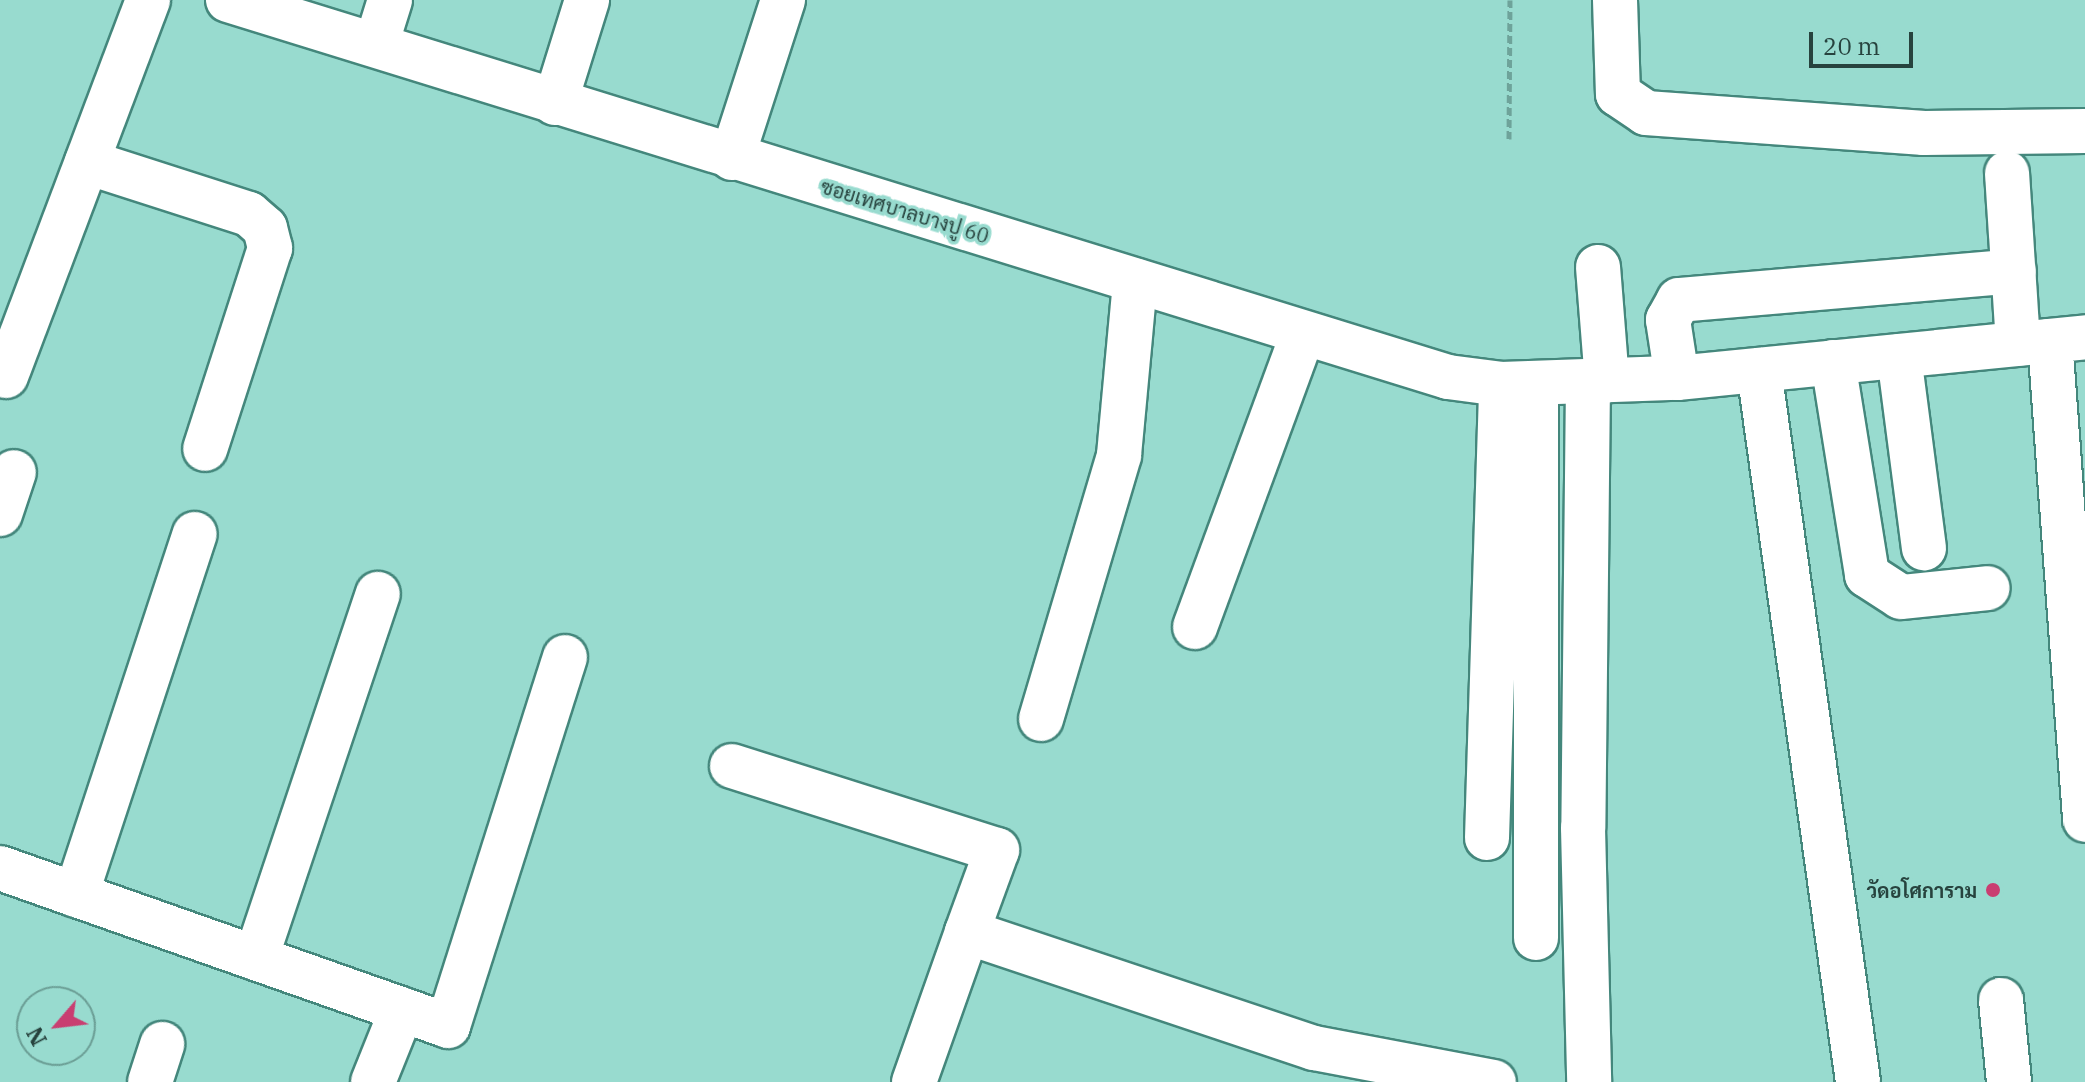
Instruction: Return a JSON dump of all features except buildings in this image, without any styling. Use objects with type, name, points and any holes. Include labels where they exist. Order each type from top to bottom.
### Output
[{"type":"street","points":[[6,376],[148,0]]},
{"type":"street","name":"ซอยเทศบาลบางปู 60","points":[[228,0],[1448,377],[1518,384],[1677,378],[2051,341]]},
{"type":"street","points":[[376,45],[390,0]]},
{"type":"street","points":[[555,103],[587,0]]},
{"type":"street","points":[[732,158],[783,0]]},
{"type":"street","points":[[1615,0],[1618,94],[1646,113],[1924,133],[2085,131]]},
{"type":"street","points":[[87,162],[249,214],[265,228],[270,248],[205,449]]},
{"type":"street","points":[[2007,173],[2014,271],[2051,341],[2085,820]]},
{"type":"street","points":[[1589,1082],[1583,828],[1598,381],[1598,267]]},
{"type":"street","points":[[1677,378],[1668,320],[1679,300],[2014,271]]},
{"type":"street","points":[[1041,719],[1119,455],[1135,281]]},
{"type":"street","points":[[1195,627],[1303,333]]},
{"type":"street","points":[[1865,359],[1908,554]]},
{"type":"street","points":[[1865,359],[1867,575],[1901,597],[1988,588]]},
{"type":"street","points":[[1759,370],[1858,1082]]},
{"type":"street","points":[[1487,838],[1518,384]]},
{"type":"street","points":[[1518,384],[1536,938]]},
{"type":"street","points":[[0,514],[14,472]]},
{"type":"street","points":[[76,895],[195,534]]},
{"type":"street","points":[[256,958],[378,594]]},
{"type":"street","points":[[0,868],[448,1026],[565,657]]},
{"type":"street","points":[[732,766],[997,850],[914,1082]]},
{"type":"street","points":[[967,932],[1314,1048],[1404,1074],[1494,1082]]},
{"type":"street","points":[[2001,1000],[2009,1082]]},
{"type":"street","points":[[373,1082],[402,1010]]},
{"type":"path","points":[[1509,139],[1510,0]]},
{"type":"place","name":"วัดอโศการาม","points":[[1993,890]]}]
